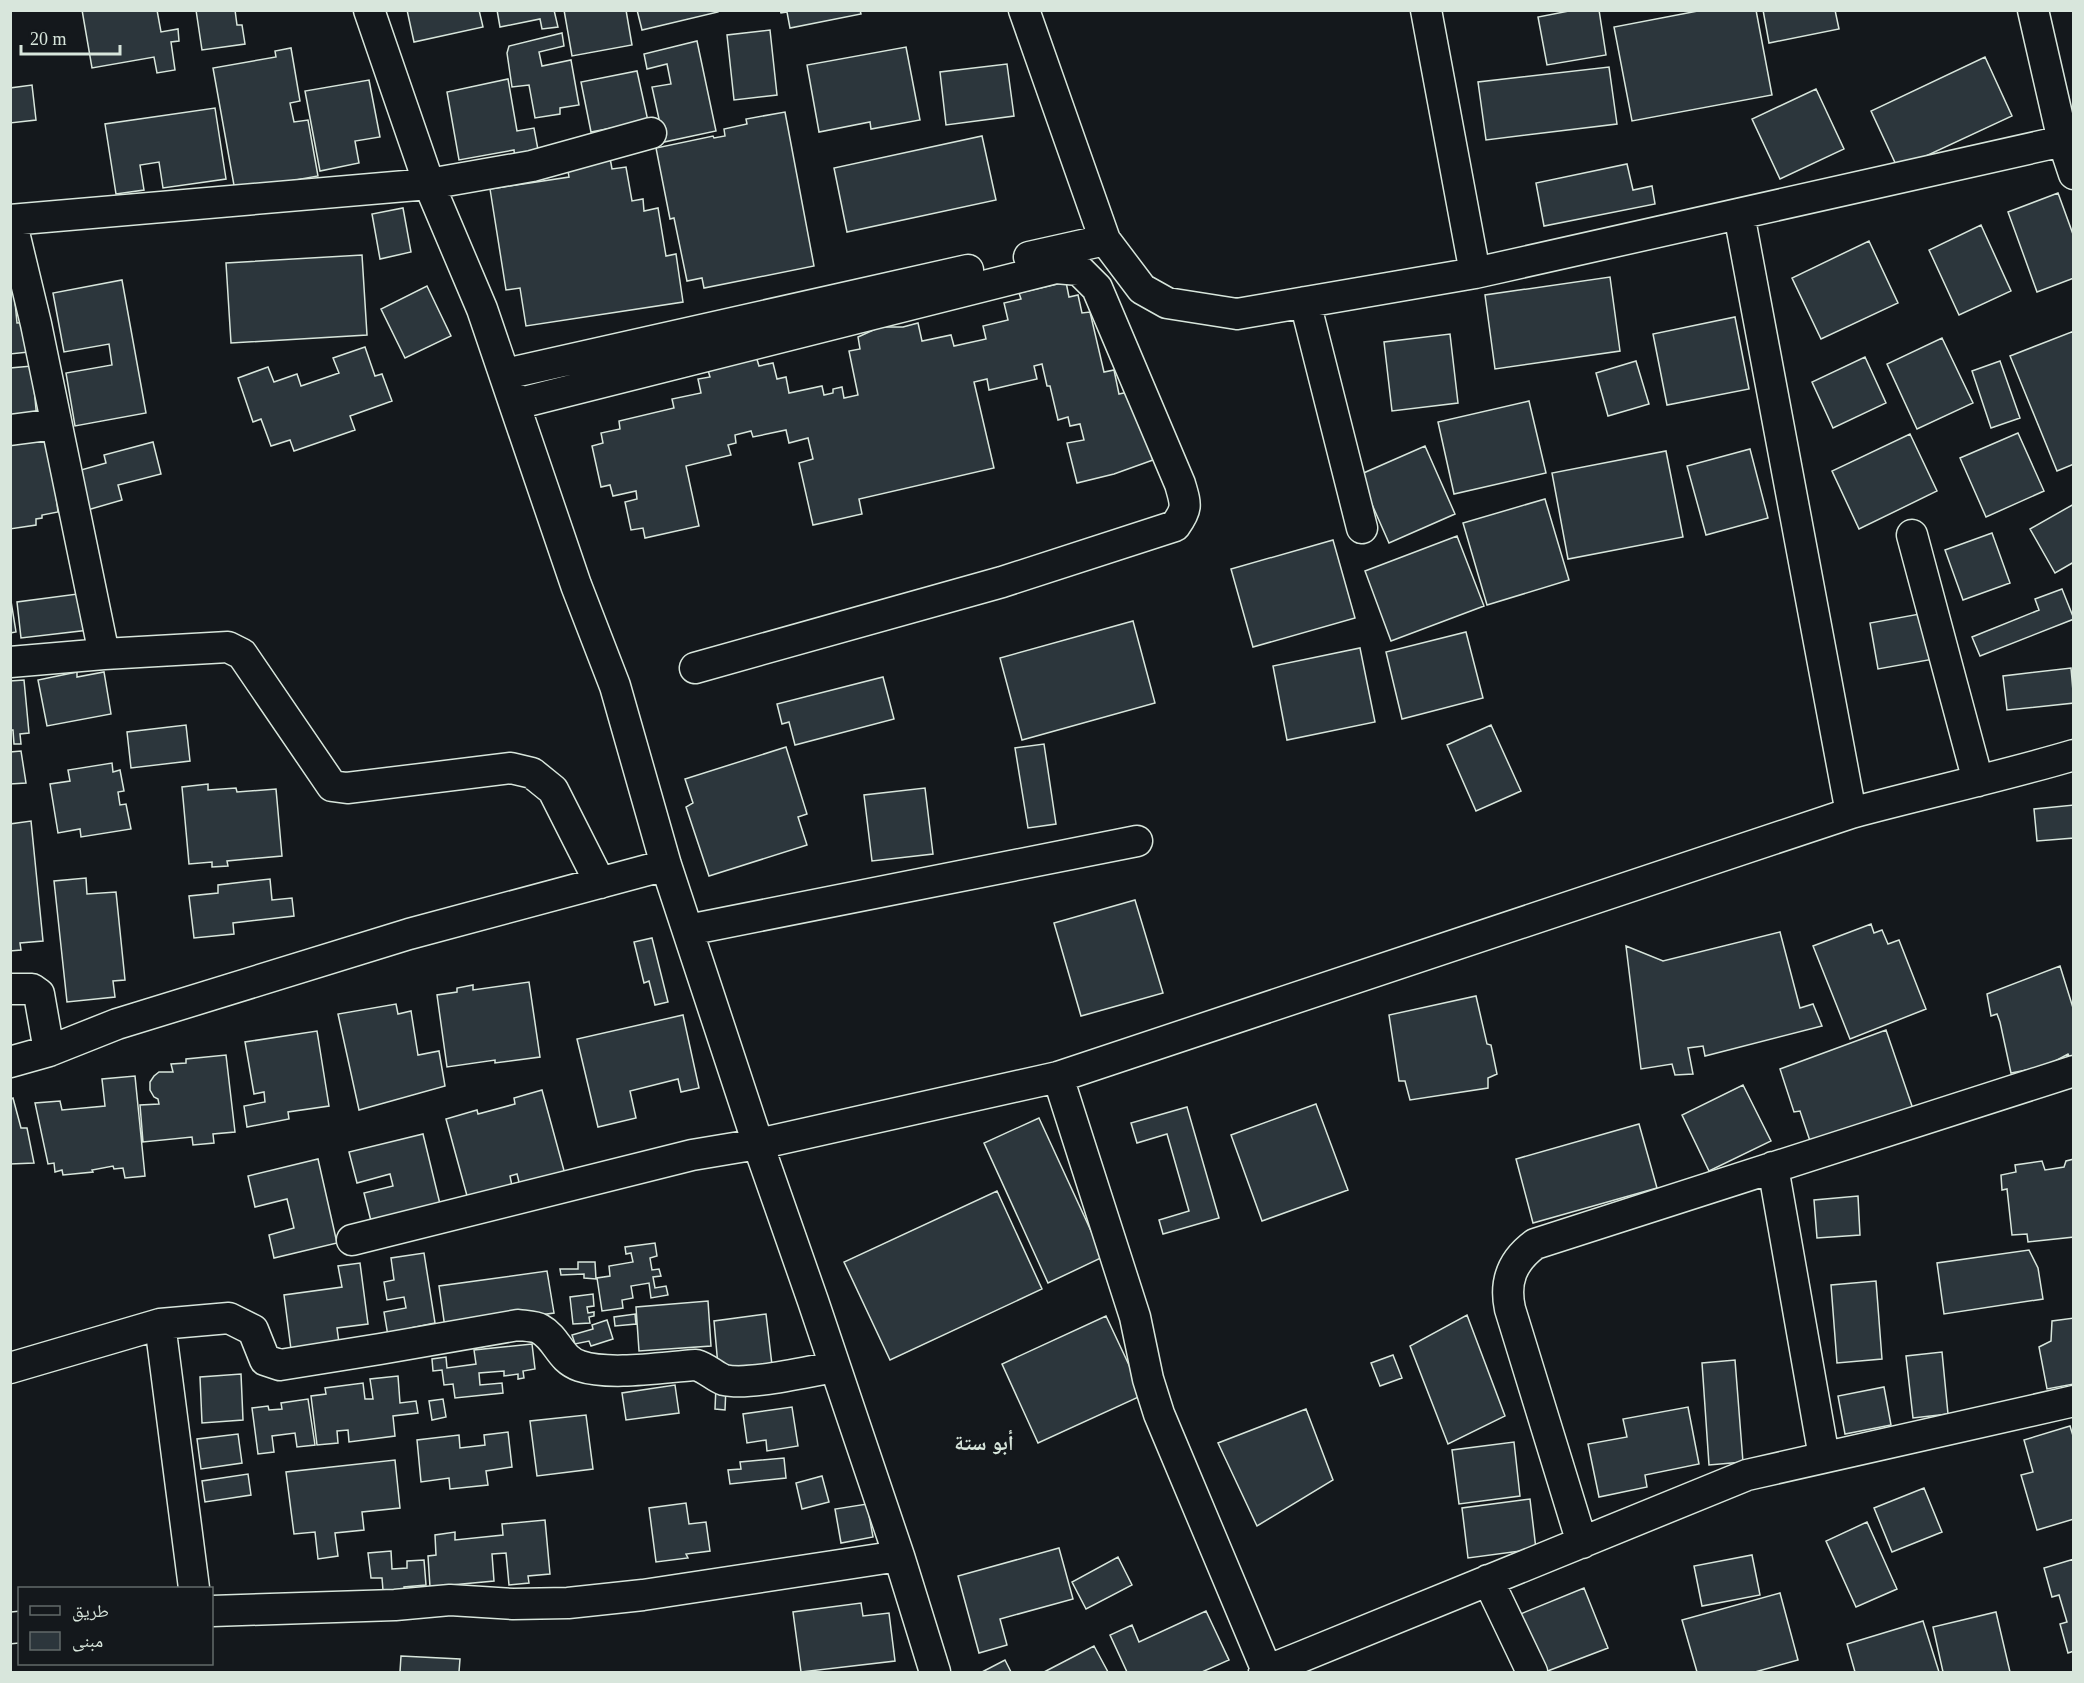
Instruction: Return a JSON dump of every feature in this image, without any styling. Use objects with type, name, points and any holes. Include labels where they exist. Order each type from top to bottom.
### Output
[{"type":"street","points":[[369,10],[429,184],[482,309],[576,585],[615,686],[666,865],[758,1144],[899,1556],[935,1672]]},
{"type":"street","points":[[1024,10],[1106,240],[1142,289],[1167,303],[1237,314],[1475,273],[2063,141]]},
{"type":"street","points":[[1426,10],[1475,273]]},
{"type":"street","points":[[2033,10],[2063,141],[2073,174]]},
{"type":"street","points":[[104,654],[36,324],[11,220],[429,184],[532,166],[651,134]]},
{"type":"street","points":[[1739,214],[1851,813]]},
{"type":"street","points":[[505,374],[797,307],[1106,240]]},
{"type":"street","points":[[516,404],[1056,268],[1079,270],[1097,288],[1180,484],[1185,500],[1185,513],[1175,526],[1002,582],[694,668]]},
{"type":"street","points":[[1305,303],[1362,528]]},
{"type":"street","points":[[10,430],[56,424]]},
{"type":"street","points":[[1912,535],[1978,780]]},
{"type":"street","points":[[10,662],[228,647],[242,654],[250,664],[332,786],[347,788],[511,768],[532,773],[553,790],[600,883]]},
{"type":"street","points":[[352,1240],[692,1155],[758,1144],[1058,1077],[1851,813],[2073,755]]},
{"type":"street","points":[[688,930],[1137,841]]},
{"type":"street","points":[[10,1062],[49,1051],[117,1023],[409,934],[666,865]]},
{"type":"street","points":[[10,989],[32,989],[39,994],[49,1051]]},
{"type":"street","points":[[1582,1543],[1510,1310],[1508,1284],[1511,1272],[1521,1256],[1535,1244],[2073,1071]]},
{"type":"street","points":[[1058,1077],[1135,1317],[1148,1379],[1159,1414],[1266,1672],[1747,1475],[2073,1401]]},
{"type":"street","points":[[1773,1167],[1824,1457]]},
{"type":"street","points":[[10,1368],[160,1324],[229,1317],[253,1330],[265,1360],[280,1365],[518,1325],[539,1328],[553,1340],[560,1353],[567,1359],[581,1366],[600,1369],[696,1365],[707,1368],[720,1378],[736,1381],[835,1367]]},
{"type":"street","points":[[160,1324],[194,1587]]},
{"type":"street","points":[[213,1611],[395,1605],[450,1600],[513,1604],[568,1603],[643,1595],[899,1556]]},
{"type":"street","points":[[1488,1581],[1532,1672]]},
{"type":"building","points":[[82,10],[157,10],[161,32],[178,29],[179,41],[171,42],[175,70],[157,73],[154,57],[92,68]]},
{"type":"building","points":[[196,10],[235,10],[237,25],[242,25],[245,44],[202,50]]},
{"type":"building","points":[[407,10],[479,10],[483,27],[414,42]]},
{"type":"building","points":[[497,10],[554,10],[558,27],[542,29],[540,19],[500,27]]},
{"type":"building","points":[[564,10],[626,10],[632,45],[572,56]]},
{"type":"building","points":[[637,10],[718,10],[718,12],[642,30]]},
{"type":"building","points":[[780,10],[860,10],[861,14],[790,28],[787,12],[781,13]]},
{"type":"building","points":[[1574,10],[1599,10],[1606,55],[1547,65],[1538,17]]},
{"type":"building","points":[[1703,10],[1756,10],[1772,95],[1632,121],[1614,27]]},
{"type":"building","points":[[1763,10],[1835,10],[1839,29],[1769,43]]},
{"type":"building","points":[[770,30],[777,95],[734,100],[727,35]]},
{"type":"building","points":[[562,33],[564,46],[539,52],[542,66],[571,60],[579,105],[560,108],[560,114],[535,118],[529,85],[512,87],[507,53],[509,46]]},
{"type":"building","points":[[697,41],[716,131],[664,142],[652,87],[671,84],[667,64],[647,69],[644,54]]},
{"type":"building","points":[[906,47],[920,120],[871,129],[870,122],[819,132],[807,65]]},
{"type":"building","points":[[291,48],[300,101],[290,103],[294,122],[308,120],[318,176],[235,191],[213,68],[276,57],[275,51]]},
{"type":"building","points":[[1985,57],[2012,116],[1898,169],[1871,111]]},
{"type":"building","points":[[1007,64],[1014,116],[946,125],[940,72]]},
{"type":"building","points":[[1609,67],[1617,124],[1486,140],[1478,82]]},
{"type":"building","points":[[637,71],[648,121],[591,132],[581,82]]},
{"type":"building","points":[[508,79],[517,131],[534,128],[539,155],[515,159],[514,150],[459,160],[447,92]]},
{"type":"building","points":[[369,80],[380,137],[355,141],[359,163],[320,171],[305,91]]},
{"type":"building","points":[[32,85],[36,120],[10,123],[10,88]]},
{"type":"building","points":[[1816,89],[1844,149],[1780,179],[1752,119]]},
{"type":"building","points":[[215,108],[226,179],[163,188],[159,162],[140,165],[144,190],[116,194],[105,124]]},
{"type":"building","points":[[785,112],[814,266],[704,288],[702,278],[687,281],[674,218],[670,219],[656,148],[713,136],[714,138],[725,136],[724,129],[747,124],[746,119]]},
{"type":"building","points":[[982,136],[996,200],[847,232],[834,168]]},
{"type":"building","points":[[610,158],[612,169],[626,167],[632,201],[643,199],[644,211],[658,208],[666,256],[676,254],[683,302],[526,326],[520,288],[506,290],[490,189],[569,177],[567,165]]},
{"type":"building","points":[[1627,164],[1633,190],[1652,186],[1655,204],[1544,226],[1536,183]]},
{"type":"building","points":[[2058,193],[2074,237],[2074,278],[2037,292],[2008,212]]},
{"type":"building","points":[[403,208],[411,252],[380,259],[372,214]]},
{"type":"building","points":[[1981,225],[2011,291],[1959,315],[1929,250]]},
{"type":"building","points":[[1869,241],[1898,303],[1821,339],[1792,278]]},
{"type":"building","points":[[362,255],[367,335],[231,343],[226,263]]},
{"type":"building","points":[[1610,277],[1620,351],[1495,369],[1485,295]]},
{"type":"building","points":[[10,280],[13,280],[17,323],[35,322],[38,351],[10,354]]},
{"type":"building","points":[[122,280],[146,413],[75,426],[66,373],[112,365],[109,344],[64,352],[53,293]]},
{"type":"building","points":[[1066,282],[1069,297],[1078,295],[1082,313],[1090,312],[1104,372],[1114,370],[1119,394],[1128,392],[1136,401],[1153,460],[1114,474],[1077,483],[1067,443],[1084,440],[1080,424],[1070,426],[1068,417],[1058,420],[1042,364],[1034,366],[1037,379],[989,390],[987,379],[974,382],[994,468],[859,499],[862,514],[813,525],[799,463],[813,459],[808,438],[789,443],[786,430],[753,437],[751,431],[735,435],[736,443],[728,445],[731,455],[686,466],[699,526],[645,538],[643,528],[631,530],[625,502],[637,499],[636,491],[613,496],[610,485],[601,487],[592,446],[603,443],[601,433],[620,429],[619,421],[674,408],[672,399],[701,393],[698,379],[710,377],[707,367],[756,356],[759,366],[773,363],[777,379],[786,377],[789,393],[822,386],[824,395],[833,393],[833,389],[842,387],[844,398],[858,395],[849,351],[860,349],[858,337],[880,327],[903,327],[918,323],[922,341],[951,335],[954,346],[986,339],[983,326],[1008,320],[1004,303],[1021,299],[1019,293]]},
{"type":"building","points":[[427,286],[451,336],[405,358],[381,309]]},
{"type":"building","points":[[1735,317],[1749,389],[1667,405],[1653,334]]},
{"type":"building","points":[[2074,331],[2074,464],[2057,471],[2010,356]]},
{"type":"building","points":[[1450,334],[1458,403],[1392,411],[1384,342]]},
{"type":"building","points":[[1942,338],[1973,403],[1917,429],[1887,364]]},
{"type":"building","points":[[365,347],[375,376],[382,374],[392,401],[350,416],[355,430],[294,451],[290,440],[271,446],[261,419],[253,422],[238,378],[268,367],[274,382],[297,374],[301,386],[339,373],[333,358]]},
{"type":"building","points":[[1865,357],[1886,403],[1833,428],[1812,382]]},
{"type":"building","points":[[1636,361],[1649,404],[1608,416],[1596,373]]},
{"type":"building","points":[[2000,361],[2020,418],[1991,428],[1972,371]]},
{"type":"building","points":[[32,366],[37,420],[10,423],[10,368]]},
{"type":"building","points":[[1529,401],[1546,473],[1454,494],[1438,422]]},
{"type":"building","points":[[2018,433],[2044,491],[1986,517],[1960,458]]},
{"type":"building","points":[[1910,434],[1937,491],[1859,529],[1832,471]]},
{"type":"building","points":[[49,436],[58,512],[42,515],[42,518],[36,519],[36,525],[10,529],[10,441]]},
{"type":"building","points":[[153,442],[161,474],[118,485],[122,500],[84,511],[74,472],[106,463],[104,455]]},
{"type":"building","points":[[1425,446],[1455,514],[1389,543],[1359,475]]},
{"type":"building","points":[[1750,449],[1768,518],[1706,535],[1687,466]]},
{"type":"building","points":[[1666,451],[1683,537],[1568,559],[1552,473]]},
{"type":"building","points":[[1545,499],[1569,580],[1487,605],[1463,523]]},
{"type":"building","points":[[2074,504],[2074,562],[2055,573],[2030,529]]},
{"type":"building","points":[[1992,533],[2010,583],[1963,600],[1945,550]]},
{"type":"building","points":[[1457,536],[1484,606],[1391,641],[1365,571]]},
{"type":"building","points":[[1333,540],[1355,618],[1253,647],[1231,569]]},
{"type":"building","points":[[2062,589],[2074,619],[1980,656],[1972,637],[2039,610],[2035,599]]},
{"type":"building","points":[[85,593],[89,630],[21,638],[17,602]]},
{"type":"building","points":[[10,595],[16,632],[10,633]]},
{"type":"building","points":[[1925,613],[1934,659],[1878,669],[1870,623]]},
{"type":"building","points":[[1133,621],[1155,703],[1022,740],[1000,658]]},
{"type":"building","points":[[1466,632],[1483,698],[1402,719],[1386,652]]},
{"type":"building","points":[[1360,648],[1375,722],[1287,740],[1273,666]]},
{"type":"building","points":[[2071,668],[2074,703],[2007,710],[2003,676]]},
{"type":"building","points":[[77,672],[77,677],[104,672],[111,714],[47,726],[38,680]]},
{"type":"building","points":[[883,677],[894,719],[795,745],[789,722],[782,724],[777,704]]},
{"type":"building","points":[[24,680],[29,733],[20,734],[21,744],[14,744],[13,730],[10,730],[10,681]]},
{"type":"building","points":[[186,725],[190,761],[131,768],[127,732]]},
{"type":"building","points":[[1491,725],[1521,791],[1476,811],[1447,745]]},
{"type":"building","points":[[1044,744],[1056,824],[1028,828],[1015,748]]},
{"type":"building","points":[[786,747],[807,814],[798,817],[807,845],[709,876],[686,807],[693,803],[685,779]]},
{"type":"building","points":[[21,751],[26,783],[10,784],[10,752]]},
{"type":"building","points":[[112,763],[113,772],[120,770],[124,791],[118,792],[120,805],[126,804],[131,829],[81,837],[80,829],[58,833],[50,784],[70,781],[68,770]]},
{"type":"building","points":[[208,784],[208,790],[236,788],[237,792],[276,789],[282,856],[227,861],[228,866],[212,867],[212,862],[189,864],[182,787]]},
{"type":"building","points":[[925,788],[933,854],[872,861],[864,795]]},
{"type":"building","points":[[2074,805],[2074,838],[2037,841],[2034,809]]},
{"type":"building","points":[[31,821],[43,941],[20,943],[21,950],[10,951],[10,824]]},
{"type":"building","points":[[86,878],[87,894],[116,892],[125,980],[113,981],[115,997],[67,1002],[54,881]]},
{"type":"building","points":[[270,879],[272,900],[292,898],[294,916],[233,923],[234,934],[194,938],[189,896],[218,893],[218,885]]},
{"type":"building","points":[[1135,900],[1163,993],[1081,1016],[1054,923]]},
{"type":"building","points":[[1871,924],[1874,933],[1882,930],[1888,944],[1899,940],[1926,1009],[1850,1039],[1813,946]]},
{"type":"building","points":[[1780,932],[1800,1008],[1813,1004],[1822,1026],[1705,1056],[1703,1046],[1688,1048],[1693,1074],[1675,1075],[1672,1064],[1641,1069],[1626,946],[1663,961]]},
{"type":"building","points":[[652,938],[668,1002],[655,1005],[649,981],[644,983],[634,942]]},
{"type":"building","points":[[2060,966],[2074,1011],[2074,1058],[2071,1060],[2068,1054],[2046,1066],[2011,1073],[2000,1022],[1997,1014],[1991,1016],[1987,994]]},
{"type":"building","points":[[529,982],[540,1057],[495,1063],[495,1060],[447,1067],[437,995],[457,992],[457,988],[473,985],[473,990]]},
{"type":"building","points":[[1476,996],[1487,1044],[1491,1045],[1497,1074],[1488,1078],[1488,1088],[1410,1100],[1405,1081],[1399,1081],[1389,1015]]},
{"type":"building","points":[[396,1004],[398,1014],[411,1011],[418,1055],[439,1051],[445,1086],[359,1110],[338,1014]]},
{"type":"building","points":[[683,1015],[699,1088],[681,1092],[678,1079],[630,1091],[636,1118],[598,1127],[577,1039]]},
{"type":"building","points":[[1886,1030],[1913,1109],[1810,1141],[1800,1111],[1794,1112],[1780,1069]]},
{"type":"building","points":[[317,1031],[329,1106],[288,1112],[289,1119],[247,1127],[244,1106],[265,1102],[264,1092],[254,1094],[245,1042]]},
{"type":"building","points":[[226,1055],[235,1132],[213,1134],[214,1143],[193,1145],[192,1137],[143,1142],[140,1105],[159,1104],[158,1099],[150,1090],[150,1082],[154,1076],[159,1072],[173,1072],[171,1064],[186,1063],[186,1059]]},
{"type":"building","points":[[135,1076],[145,1176],[125,1178],[123,1168],[114,1169],[113,1166],[92,1170],[93,1172],[63,1175],[62,1170],[55,1172],[54,1163],[48,1164],[35,1103],[60,1101],[62,1110],[105,1106],[102,1079]]},
{"type":"building","points":[[1743,1085],[1771,1141],[1709,1171],[1682,1115]]},
{"type":"building","points":[[542,1090],[566,1178],[521,1190],[517,1174],[510,1176],[513,1191],[469,1203],[446,1119],[477,1110],[478,1114],[515,1104],[514,1098]]},
{"type":"building","points":[[13,1098],[21,1128],[27,1128],[34,1163],[10,1164],[10,1099]]},
{"type":"building","points":[[1316,1104],[1348,1190],[1262,1221],[1231,1135]]},
{"type":"building","points":[[1187,1107],[1219,1218],[1163,1234],[1159,1220],[1189,1211],[1167,1134],[1137,1143],[1131,1123]]},
{"type":"building","points":[[1039,1118],[1103,1257],[1048,1283],[984,1143]]},
{"type":"building","points":[[1639,1124],[1657,1188],[1533,1223],[1516,1159]]},
{"type":"building","points":[[423,1134],[440,1204],[371,1221],[364,1193],[393,1186],[390,1174],[357,1183],[349,1152]]},
{"type":"building","points":[[318,1159],[337,1243],[274,1258],[269,1235],[294,1228],[287,1199],[255,1207],[248,1176]]},
{"type":"building","points":[[2074,1159],[2074,1237],[2028,1242],[2027,1234],[2012,1235],[2007,1189],[2002,1190],[2001,1175],[2016,1172],[2015,1165],[2042,1161],[2045,1170],[2064,1167],[2066,1161]]},
{"type":"building","points":[[997,1191],[1042,1289],[890,1360],[844,1262]]},
{"type":"building","points":[[1858,1196],[1860,1235],[1817,1238],[1814,1200]]},
{"type":"building","points":[[655,1243],[657,1256],[650,1258],[652,1270],[659,1269],[661,1276],[653,1277],[655,1288],[666,1286],[668,1295],[651,1298],[649,1283],[631,1286],[633,1298],[622,1300],[623,1308],[602,1311],[597,1278],[610,1276],[609,1266],[633,1262],[631,1253],[626,1254],[625,1247]]},
{"type":"building","points":[[2029,1250],[2038,1268],[2043,1299],[1944,1314],[1937,1263]]},
{"type":"building","points":[[424,1253],[435,1323],[410,1328],[412,1339],[389,1342],[384,1312],[406,1308],[404,1297],[387,1300],[384,1282],[394,1280],[391,1258]]},
{"type":"building","points":[[578,1262],[595,1262],[596,1279],[584,1278],[584,1274],[561,1275],[560,1269],[578,1269]]},
{"type":"building","points":[[360,1263],[368,1324],[337,1328],[340,1350],[292,1357],[284,1295],[342,1287],[338,1266]]},
{"type":"building","points":[[547,1271],[554,1313],[445,1328],[439,1286]]},
{"type":"building","points":[[1876,1281],[1882,1359],[1837,1363],[1831,1285]]},
{"type":"building","points":[[593,1294],[594,1306],[587,1307],[588,1313],[594,1312],[594,1316],[589,1317],[590,1323],[573,1324],[570,1297]]},
{"type":"building","points":[[708,1301],[711,1346],[639,1351],[636,1307]]},
{"type":"building","points":[[635,1314],[636,1324],[615,1326],[614,1317]]},
{"type":"building","points":[[766,1314],[772,1365],[718,1366],[714,1321]]},
{"type":"building","points":[[1467,1315],[1505,1416],[1448,1444],[1410,1346]]},
{"type":"building","points":[[1106,1316],[1143,1395],[1038,1443],[1002,1364]]},
{"type":"building","points":[[2074,1318],[2074,1384],[2047,1389],[2039,1347],[2051,1341],[2052,1321]]},
{"type":"building","points":[[607,1320],[613,1339],[591,1346],[589,1341],[575,1344],[572,1335],[593,1329],[592,1325]]},
{"type":"building","points":[[532,1344],[535,1369],[523,1371],[524,1378],[518,1379],[518,1374],[504,1376],[504,1371],[479,1373],[480,1385],[502,1383],[503,1393],[455,1398],[453,1384],[444,1385],[442,1370],[433,1371],[432,1359],[446,1357],[447,1368],[476,1364],[474,1350]]},
{"type":"building","points":[[1942,1352],[1948,1414],[1913,1418],[1906,1356]]},
{"type":"building","points":[[1393,1355],[1402,1378],[1380,1386],[1371,1363]]},
{"type":"building","points":[[1735,1360],[1743,1462],[1709,1465],[1702,1363]]},
{"type":"building","points":[[241,1374],[243,1420],[202,1423],[200,1377]]},
{"type":"building","points":[[398,1376],[400,1403],[416,1401],[418,1413],[393,1416],[395,1436],[349,1442],[348,1430],[337,1431],[338,1443],[317,1445],[311,1396],[326,1394],[325,1388],[363,1383],[365,1399],[373,1399],[370,1379]]},
{"type":"building","points":[[675,1385],[679,1413],[626,1420],[622,1393]]},
{"type":"building","points":[[716,1386],[726,1387],[725,1410],[715,1409]]},
{"type":"building","points":[[1884,1387],[1891,1425],[1845,1434],[1838,1396]]},
{"type":"building","points":[[308,1399],[315,1445],[297,1447],[295,1433],[272,1436],[274,1452],[258,1454],[252,1408],[268,1406],[269,1410],[282,1409],[281,1403]]},
{"type":"building","points":[[443,1399],[446,1417],[432,1420],[429,1401]]},
{"type":"building","points":[[792,1407],[798,1446],[767,1451],[766,1440],[747,1443],[743,1414]]},
{"type":"building","points":[[1688,1407],[1699,1464],[1645,1475],[1647,1487],[1599,1497],[1588,1444],[1627,1437],[1623,1419]]},
{"type":"building","points":[[1306,1409],[1333,1480],[1257,1526],[1218,1443]]},
{"type":"building","points":[[586,1415],[593,1469],[537,1476],[530,1421]]},
{"type":"building","points":[[2070,1426],[2074,1439],[2074,1519],[2037,1530],[2021,1475],[2033,1472],[2024,1440]]},
{"type":"building","points":[[508,1432],[512,1467],[486,1471],[488,1485],[450,1489],[449,1478],[421,1482],[417,1440],[459,1435],[460,1448],[485,1445],[484,1435]]},
{"type":"building","points":[[238,1434],[242,1463],[201,1469],[197,1439]]},
{"type":"building","points":[[1514,1442],[1520,1496],[1459,1504],[1452,1450]]},
{"type":"building","points":[[784,1458],[786,1478],[730,1484],[728,1470],[741,1469],[740,1462]]},
{"type":"building","points":[[395,1460],[400,1508],[362,1512],[364,1530],[335,1533],[338,1556],[318,1559],[315,1532],[294,1534],[286,1472]]},
{"type":"building","points":[[248,1474],[251,1495],[205,1502],[202,1481]]},
{"type":"building","points":[[822,1476],[829,1502],[802,1509],[796,1483]]},
{"type":"building","points":[[1924,1488],[1942,1532],[1892,1552],[1874,1508]]},
{"type":"building","points":[[1530,1499],[1536,1549],[1468,1558],[1462,1508]]},
{"type":"building","points":[[686,1503],[689,1524],[706,1522],[710,1551],[686,1554],[688,1558],[656,1562],[649,1508]]},
{"type":"building","points":[[867,1504],[873,1537],[841,1543],[835,1509]]},
{"type":"building","points":[[545,1520],[550,1574],[528,1576],[529,1583],[509,1585],[506,1553],[492,1554],[494,1581],[430,1587],[428,1556],[436,1555],[435,1535],[455,1532],[455,1540],[503,1535],[502,1524]]},
{"type":"building","points":[[1867,1522],[1897,1589],[1856,1607],[1826,1541]]},
{"type":"building","points":[[1059,1548],[1073,1599],[1000,1619],[1007,1645],[979,1653],[958,1576]]},
{"type":"building","points":[[391,1551],[392,1569],[407,1568],[407,1561],[424,1560],[426,1585],[404,1587],[405,1601],[384,1603],[382,1578],[371,1578],[368,1553]]},
{"type":"building","points":[[1752,1555],[1760,1595],[1702,1606],[1694,1566]]},
{"type":"building","points":[[1118,1557],[1132,1585],[1086,1609],[1072,1582]]},
{"type":"building","points":[[2074,1559],[2074,1651],[2068,1653],[2060,1624],[2067,1622],[2059,1595],[2052,1597],[2044,1568]]},
{"type":"building","points":[[1584,1588],[1608,1648],[1545,1672],[1513,1617]]},
{"type":"building","points":[[1780,1593],[1798,1660],[1755,1672],[1697,1672],[1682,1620]]},
{"type":"building","points":[[861,1603],[863,1616],[889,1613],[895,1661],[801,1672],[793,1612]]},
{"type":"building","points":[[1206,1611],[1229,1660],[1202,1672],[1127,1672],[1110,1635],[1132,1625],[1139,1642]]},
{"type":"building","points":[[1996,1612],[2010,1672],[1943,1672],[1933,1627]]},
{"type":"building","points":[[1923,1621],[1939,1672],[1855,1672],[1847,1644]]},
{"type":"building","points":[[1094,1646],[1108,1672],[1044,1672]]},
{"type":"building","points":[[401,1656],[460,1659],[459,1672],[400,1672]]},
{"type":"building","points":[[1005,1660],[1011,1672],[982,1672]]},
{"type":"district","name":"أبو ستة","points":[[984,1443]]}]
